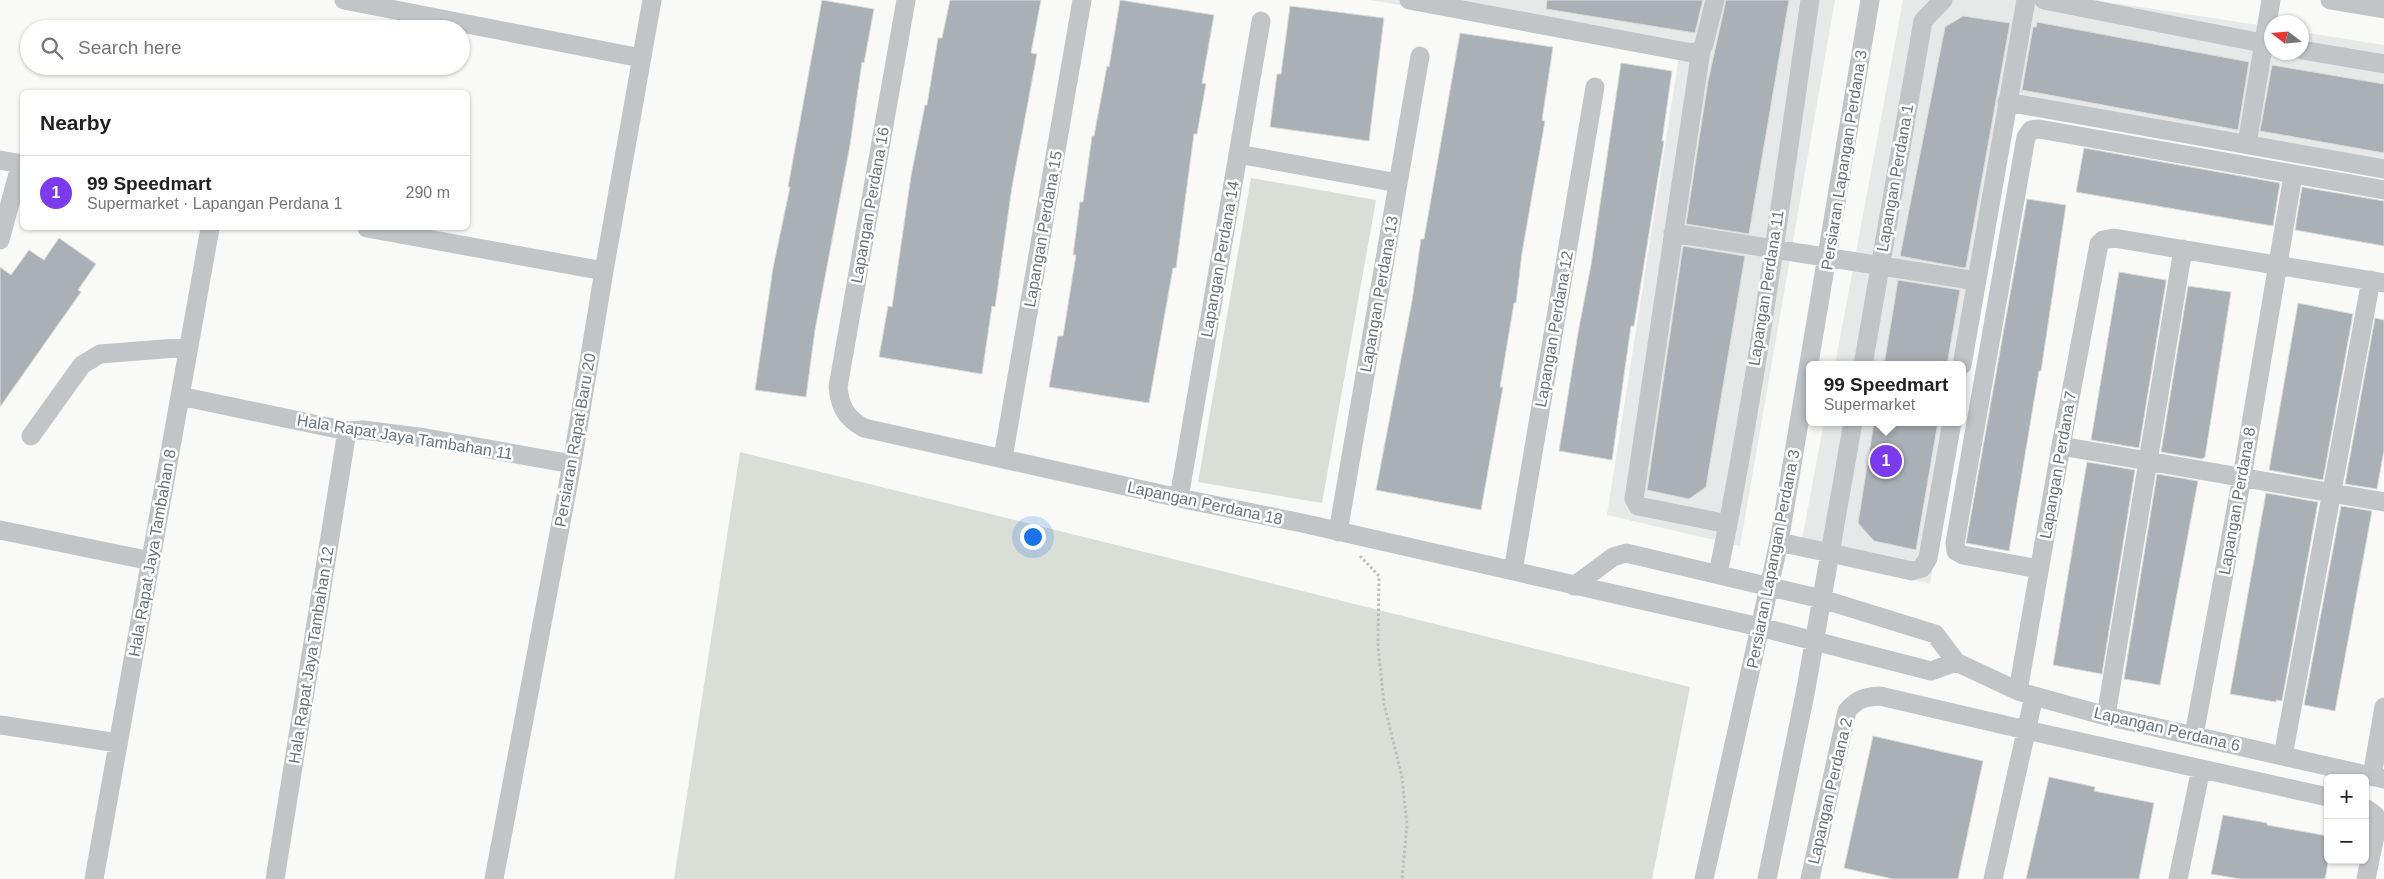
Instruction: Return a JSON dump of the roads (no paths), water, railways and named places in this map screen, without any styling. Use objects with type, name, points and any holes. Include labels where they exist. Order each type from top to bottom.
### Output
[{"type":"street","points":[[344,0],[446,20]]},
{"type":"street","name":"Persiaran Rapat Baru 20","points":[[494,879],[572,464],[652,0]]},
{"type":"street","name":"Lapangan Perdana 16","points":[[843,410],[838,387],[906,0]]},
{"type":"street","name":"Lapangan Perdana 15","points":[[1003,458],[1082,0]]},
{"type":"street","points":[[1409,0],[1692,53],[1701,50]]},
{"type":"street","points":[[1715,0],[1708,36],[1701,50],[1634,499],[1638,506],[1728,524]]},
{"type":"street","name":"Lapangan Perdana 11","points":[[1718,574],[1728,524],[1773,249],[1810,0]]},
{"type":"street","name":"Persiaran Lapangan Perdana 3","points":[[1810,361],[1870,0]]},
{"type":"street","name":"Lapangan Perdana 1","points":[[1864,361],[1923,21],[1943,0]]},
{"type":"street","points":[[1963,361],[2026,0]]},
{"type":"street","points":[[2044,0],[2264,43]]},
{"type":"street","points":[[2271,15],[2272,0]]},
{"type":"street","points":[[2330,0],[2384,8]]},
{"type":"street","name":"Lapangan Perdana 14","points":[[1179,498],[1261,21]]},
{"type":"street","points":[[470,25],[641,58]]},
{"type":"street","points":[[2309,51],[2384,64]]},
{"type":"street","name":"Lapangan Perdana 13","points":[[1338,532],[1420,56]]},
{"type":"street","points":[[2246,144],[2264,60]]},
{"type":"street","name":"Lapangan Perdana 12","points":[[1513,571],[1595,87]]},
{"type":"street","points":[[2007,102],[2384,169]]},
{"type":"street","points":[[2039,569],[1963,555],[1956,551],[1955,543],[2026,137],[2031,130],[2039,129],[2384,190]]},
{"type":"street","points":[[1238,154],[1398,183]]},
{"type":"street","points":[[0,160],[20,164]]},
{"type":"street","points":[[0,240],[20,171]]},
{"type":"street","name":"Lapangan Perdana 8","points":[[2194,736],[2242,477],[2292,174]]},
{"type":"street","name":"Hala Rapat Jaya Tambahan 8","points":[[94,879],[210,230]]},
{"type":"street","points":[[378,230],[604,271]]},
{"type":"street","points":[[1673,233],[1977,281]]},
{"type":"street","name":"Lapangan Perdana 7","points":[[1993,879],[2026,730],[2026,694],[2039,569],[2098,250],[2103,240],[2114,238],[2183,249]]},
{"type":"street","points":[[2106,716],[2146,460],[2183,249],[2378,281],[2331,493],[2283,756]]},
{"type":"street","points":[[31,436],[82,365],[100,354],[189,347]]},
{"type":"street","name":"Persiaran Lapangan Perdana 3","points":[[1704,879],[1770,587],[1806,384]]},
{"type":"street","name":"Hala Rapat Jaya Tambahan 11","points":[[180,396],[347,431],[364,430],[426,438],[572,464]]},
{"type":"street","name":"Lapangan Perdana 18","points":[[843,410],[852,422],[864,428],[1815,639]]},
{"type":"street","points":[[1766,879],[1815,639],[1852,426]]},
{"type":"street","points":[[1779,542],[1912,571],[1922,568],[1928,558],[1951,426]]},
{"type":"street","name":"Hala Rapat Jaya Tambahan 12","points":[[275,879],[347,431]]},
{"type":"street","points":[[2061,446],[2384,502]]},
{"type":"street","points":[[0,530],[151,561]]},
{"type":"street","points":[[1574,586],[1613,557],[1626,553],[1770,587]]},
{"type":"street","name":"Lapangan Perdana 6","points":[[1770,587],[1822,599],[1935,634],[1956,662],[2026,694],[2106,716],[2378,777]]},
{"type":"street","points":[[1815,639],[1931,671],[1956,662]]},
{"type":"street","name":"Lapangan Perdana 2","points":[[1810,879],[1846,711],[1856,700],[1880,696],[2026,730]]},
{"type":"street","points":[[2378,777],[2384,707]]},
{"type":"street","points":[[0,725],[118,743]]},
{"type":"street","points":[[2026,730],[2324,796]]},
{"type":"street","points":[[2178,879],[2201,769]]},
{"type":"street","points":[[2366,879],[2375,836],[2370,811]]},
{"type":"place","name":"99 Speedmart","points":[[1886,461]]}]
